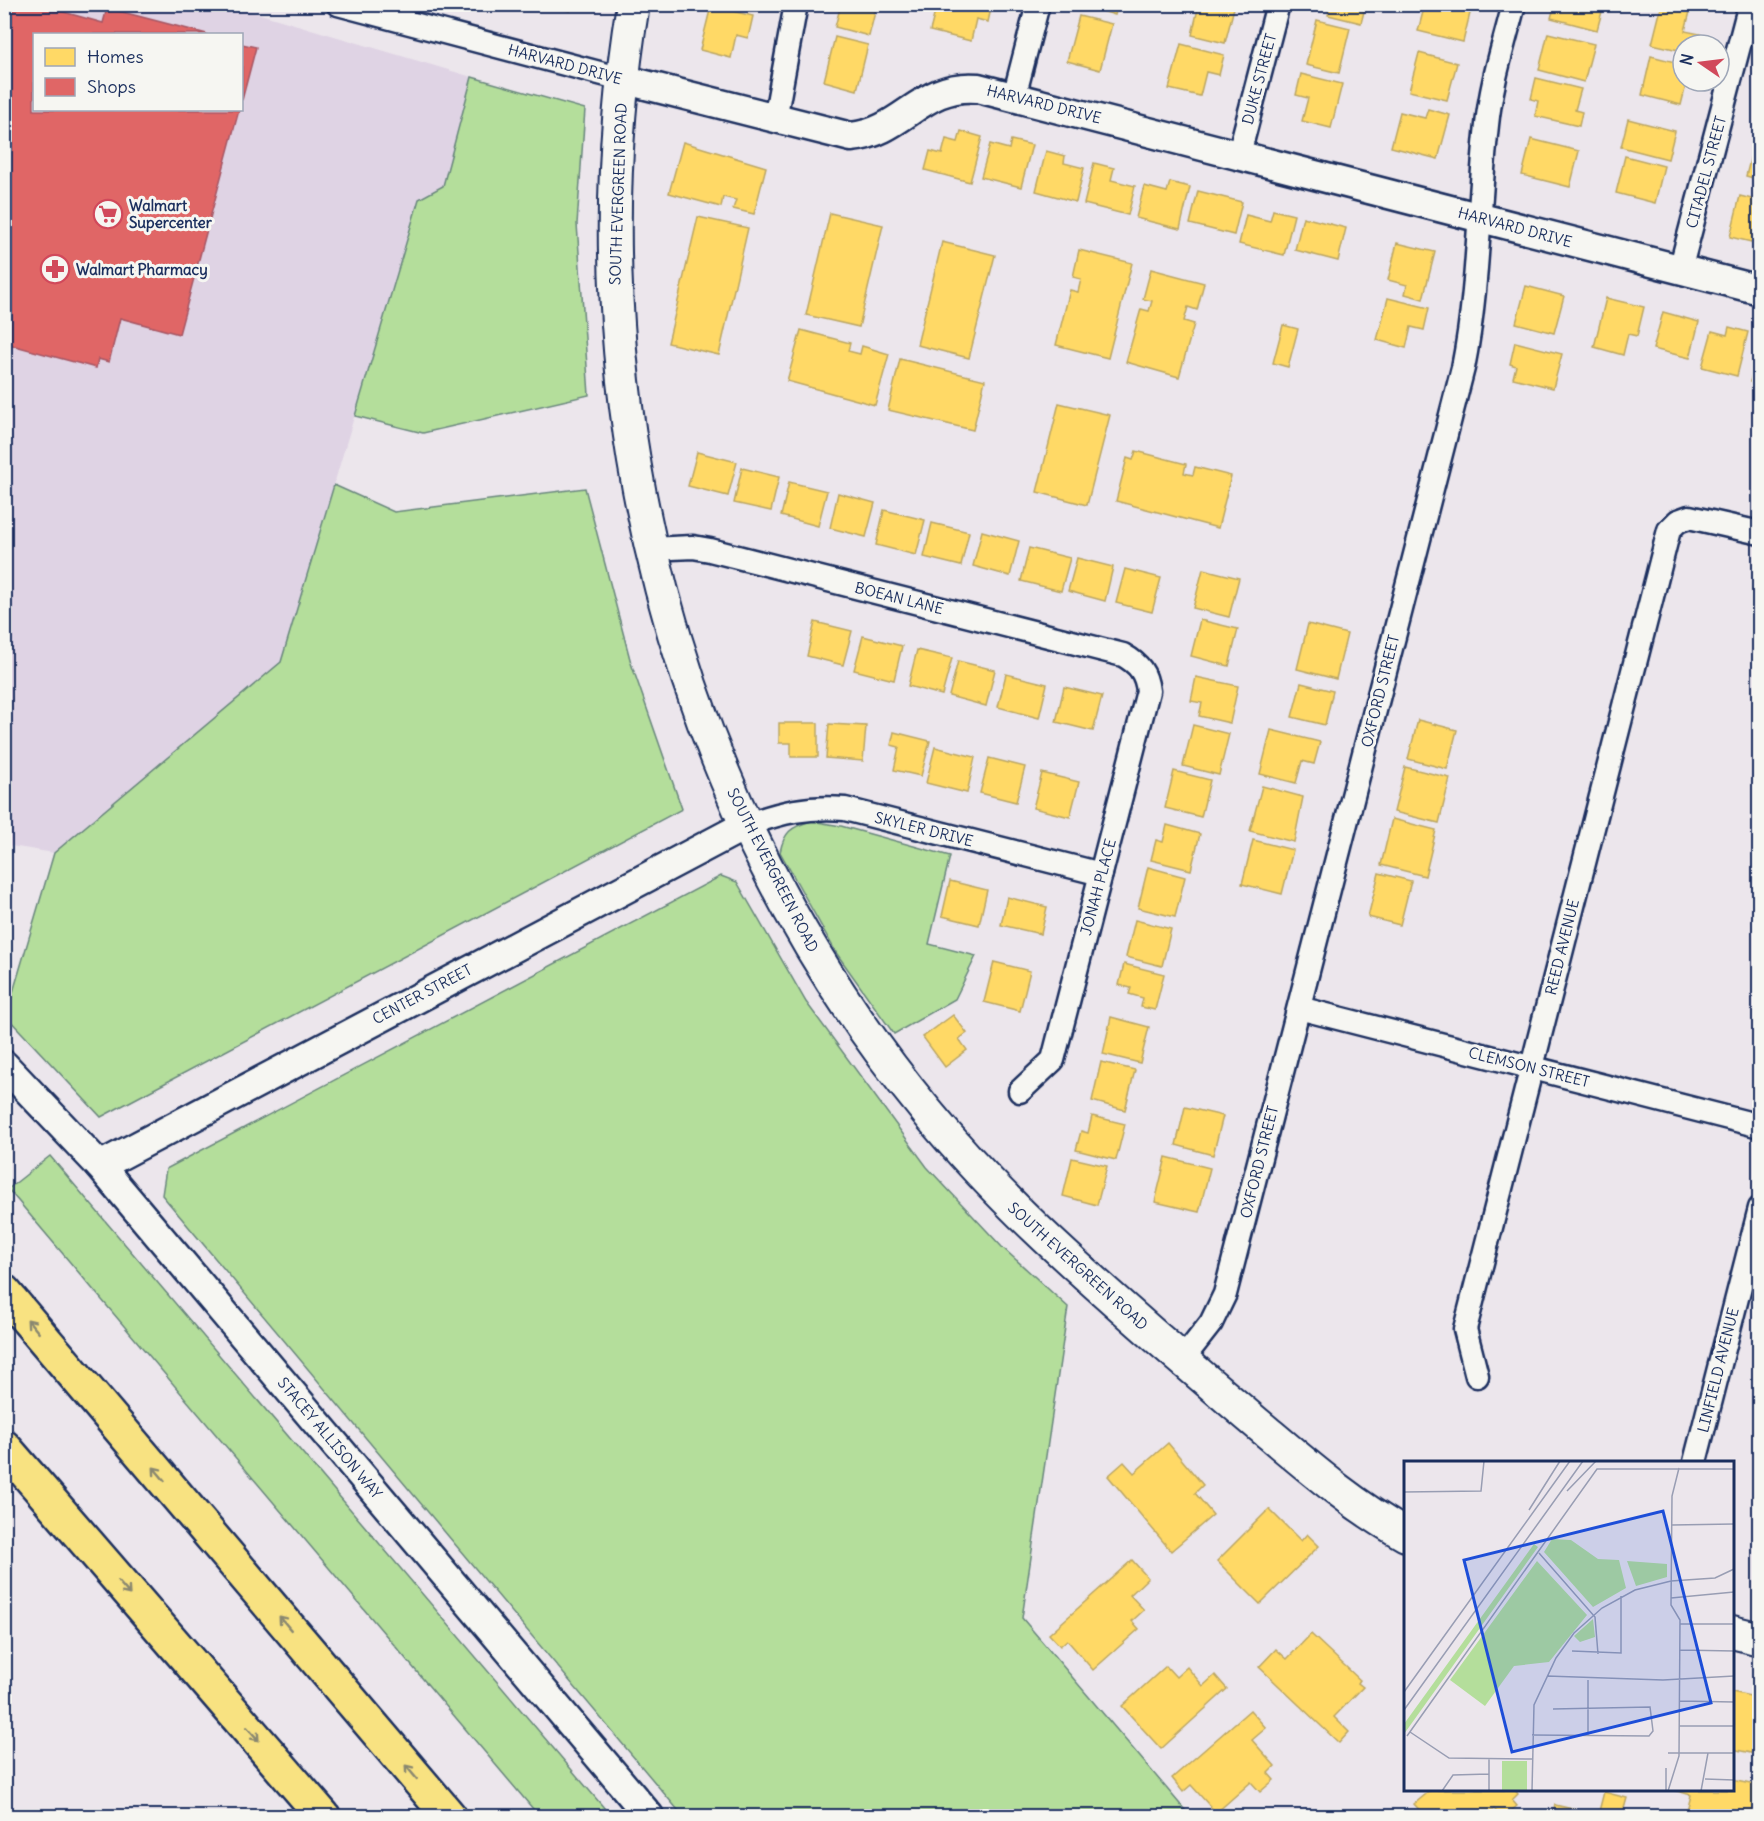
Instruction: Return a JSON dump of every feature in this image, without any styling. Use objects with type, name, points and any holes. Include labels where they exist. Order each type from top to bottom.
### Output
[{"type":"highway","points":[[4,1292],[449,1816]]},
{"type":"highway","points":[[4,1447],[100,1562],[323,1816]]},
{"type":"highway","points":[[4,1475],[100,1562]]},
{"type":"main road","name":"SOUTH EVERGREEN ROAD","points":[[633,4],[622,79],[615,180],[614,280],[625,407],[650,549],[676,645],[702,719],[746,825],[822,964],[865,1031],[924,1109],[984,1179],[1041,1237],[1182,1360],[1345,1497],[1404,1534]]},
{"type":"main road","points":[[1734,1632],[1760,1639]]},
{"type":"street","name":"HARVARD DRIVE","points":[[338,4],[851,137],[878,131],[943,90],[960,86],[978,88],[1760,290]]},
{"type":"street","points":[[775,119],[796,4]]},
{"type":"street","points":[[1014,97],[1038,4]]},
{"type":"street","name":"DUKE STREET","points":[[1239,154],[1278,4]]},
{"type":"street","name":"OXFORD STREET","points":[[1182,1360],[1210,1323],[1225,1294],[1463,368],[1471,328],[1487,124],[1494,79],[1514,4]]},
{"type":"street","name":"CITADEL STREET","points":[[1680,270],[1750,4]]},
{"type":"street","name":"REED AVENUE","points":[[1477,1376],[1464,1329],[1669,530],[1678,521],[1689,517],[1704,518],[1760,532]]},
{"type":"street","name":"BOEAN LANE","points":[[650,549],[693,547],[710,550],[1123,655],[1136,662],[1143,670]]},
{"type":"street","name":"JONAH PLACE","points":[[1020,1091],[1053,1060],[1148,691],[1143,670]]},
{"type":"street","name":"SKYLER DRIVE","points":[[746,825],[777,814],[813,807],[845,809],[1101,874]]},
{"type":"street","name":"CENTER STREET","points":[[100,1166],[746,825]]},
{"type":"street","name":"CLEMSON STREET","points":[[1299,1008],[1760,1126]]},
{"type":"street","name":"STACEY ALLISON WAY","points":[[4,1065],[100,1166],[649,1816]]},
{"type":"street","name":"LINFIELD AVENUE","points":[[1695,1461],[1760,1208]]},
{"type":"shaded area","points":[[4,5],[230,5],[472,77],[443,186],[419,199],[281,662],[54,853],[5,845]]},
{"type":"green space","points":[[472,77],[585,109],[577,224],[589,395],[423,433],[355,416],[419,199],[443,186]]},
{"type":"green space","points":[[334,485],[394,512],[585,488],[631,663],[682,809],[101,1117],[6,1016],[54,853],[281,662]]},
{"type":"green space","points":[[811,821],[841,826],[950,856],[929,944],[976,956],[955,999],[894,1034],[837,954],[780,852],[786,835],[790,831]]},
{"type":"green space","points":[[721,876],[737,882],[806,1002],[927,1167],[1002,1247],[1068,1307],[1022,1618],[1190,1816],[683,1816],[162,1195],[166,1169]]},
{"type":"green space","points":[[50,1156],[611,1816],[539,1816],[8,1189]]},
{"type":"building: Homes","points":[[544,4],[571,4],[570,11]]},
{"type":"building: Homes","points":[[841,4],[877,4],[869,36],[835,27]]},
{"type":"building: Homes","points":[[937,4],[992,4],[988,22],[976,19],[971,41],[930,31]]},
{"type":"building: Homes","points":[[1079,4],[1118,4],[1115,15]]},
{"type":"building: Homes","points":[[1199,4],[1235,4],[1225,43],[1192,35]]},
{"type":"building: Homes","points":[[1331,4],[1366,4],[1361,23],[1328,15]]},
{"type":"building: Homes","points":[[1425,4],[1472,5],[1463,42],[1418,31]]},
{"type":"building: Homes","points":[[1555,4],[1604,4],[1597,30],[1551,18]]},
{"type":"building: Homes","points":[[1662,4],[1691,8],[1685,31],[1695,33],[1671,33],[1671,48],[1652,44]]},
{"type":"building: Homes","points":[[711,6],[753,16],[748,38],[736,35],[731,58],[700,50]]},
{"type":"building: Homes","points":[[1079,16],[1112,24],[1100,70],[1067,61]]},
{"type":"building: Homes","points":[[1317,20],[1350,28],[1339,73],[1306,65]]},
{"type":"building: Homes","points":[[1548,33],[1594,44],[1584,82],[1539,70]]},
{"type":"building: Homes","points":[[835,37],[868,45],[857,90],[824,81]]},
{"type":"building: Homes","points":[[1181,44],[1224,55],[1219,75],[1206,72],[1200,96],[1169,89]]},
{"type":"building: Homes","points":[[1419,53],[1457,63],[1447,100],[1409,91]]},
{"type":"building: Homes","points":[[1651,56],[1671,61],[1671,93],[1684,93],[1681,105],[1642,95]]},
{"type":"building: Homes","points":[[1301,74],[1342,84],[1331,128],[1302,121],[1308,98],[1296,95]]},
{"type":"building: Homes","points":[[1536,78],[1581,89],[1575,110],[1582,112],[1579,126],[1535,116],[1538,101],[1531,99]]},
{"type":"building: Homes","points":[[1428,109],[1450,115],[1438,159],[1391,147],[1400,112],[1425,118]]},
{"type":"building: Homes","points":[[1628,119],[1675,131],[1668,159],[1621,147]]},
{"type":"building: Homes","points":[[961,131],[982,137],[970,182],[925,170],[930,151],[942,154],[946,139],[958,142]]},
{"type":"building: Homes","points":[[1531,139],[1579,151],[1570,187],[1522,175]]},
{"type":"building: Homes","points":[[1011,140],[1032,145],[1021,187],[981,177],[990,144],[1009,149]]},
{"type":"building: Homes","points":[[1755,140],[1760,141],[1760,180],[1746,176]]},
{"type":"building: Homes","points":[[683,142],[766,167],[754,214],[733,209],[736,200],[723,197],[721,207],[669,193]]},
{"type":"building: Homes","points":[[1046,151],[1065,156],[1064,163],[1084,168],[1076,202],[1036,191]]},
{"type":"building: Homes","points":[[1625,156],[1664,166],[1655,203],[1616,193]]},
{"type":"building: Homes","points":[[1094,163],[1114,168],[1111,180],[1135,186],[1128,215],[1084,204]]},
{"type":"building: Homes","points":[[1170,182],[1190,187],[1180,229],[1136,218],[1144,186],[1167,192]]},
{"type":"building: Homes","points":[[1198,191],[1242,202],[1234,235],[1190,224]]},
{"type":"building: Homes","points":[[1740,196],[1760,201],[1760,244],[1730,237]]},
{"type":"building: Homes","points":[[1273,210],[1294,215],[1284,255],[1239,244],[1246,215],[1270,221]]},
{"type":"building: Homes","points":[[830,213],[883,225],[859,327],[806,315]]},
{"type":"building: Homes","points":[[698,217],[748,228],[719,355],[668,343]]},
{"type":"building: Homes","points":[[1303,217],[1346,228],[1338,261],[1295,250]]},
{"type":"building: Homes","points":[[942,242],[995,255],[969,358],[917,345]]},
{"type":"building: Homes","points":[[1397,243],[1435,252],[1423,299],[1405,294],[1407,285],[1388,280]]},
{"type":"building: Homes","points":[[1079,250],[1132,263],[1108,358],[1056,345],[1070,290],[1078,292],[1081,279],[1073,277]]},
{"type":"building: Homes","points":[[1151,269],[1204,283],[1197,310],[1188,307],[1184,321],[1194,324],[1179,377],[1126,362],[1141,309],[1149,311],[1152,301],[1143,299]]},
{"type":"building: Homes","points":[[1526,286],[1564,296],[1554,333],[1516,323]]},
{"type":"building: Homes","points":[[1388,298],[1429,308],[1424,330],[1411,327],[1406,348],[1377,340]]},
{"type":"building: Homes","points":[[1606,298],[1644,307],[1637,336],[1628,334],[1623,355],[1594,347]]},
{"type":"building: Homes","points":[[1663,312],[1699,322],[1690,358],[1653,349]]},
{"type":"building: Homes","points":[[1283,325],[1298,329],[1288,367],[1273,363]]},
{"type":"building: Homes","points":[[1729,327],[1748,332],[1737,376],[1702,367],[1712,331],[1727,335]]},
{"type":"building: Homes","points":[[801,330],[850,343],[848,351],[860,354],[862,346],[889,354],[875,405],[787,381]]},
{"type":"building: Homes","points":[[1515,342],[1562,354],[1553,388],[1513,378],[1516,366],[1510,364]]},
{"type":"building: Homes","points":[[1760,345],[1760,384],[1750,382]]},
{"type":"building: Homes","points":[[900,359],[985,380],[973,430],[888,410]]},
{"type":"building: Homes","points":[[1059,403],[1110,415],[1087,505],[1037,492]]},
{"type":"building: Homes","points":[[1136,451],[1186,464],[1184,473],[1193,475],[1195,467],[1231,476],[1218,528],[1116,501],[1127,458],[1133,460]]},
{"type":"building: Homes","points":[[697,452],[737,462],[728,496],[688,486]]},
{"type":"building: Homes","points":[[742,468],[779,477],[771,511],[734,503]]},
{"type":"building: Homes","points":[[789,482],[827,491],[818,526],[781,516]]},
{"type":"building: Homes","points":[[838,493],[875,503],[866,537],[830,528]]},
{"type":"building: Homes","points":[[884,510],[925,520],[916,555],[876,545]]},
{"type":"building: Homes","points":[[932,523],[969,532],[961,566],[924,557]]},
{"type":"building: Homes","points":[[982,531],[1019,541],[1010,576],[973,566]]},
{"type":"building: Homes","points":[[1029,548],[1070,558],[1061,591],[1021,581]]},
{"type":"building: Homes","points":[[1077,558],[1113,567],[1105,601],[1068,591]]},
{"type":"building: Homes","points":[[1125,569],[1161,578],[1152,612],[1116,603]]},
{"type":"building: Homes","points":[[1203,569],[1239,578],[1229,617],[1193,608]]},
{"type":"building: Homes","points":[[1200,620],[1238,629],[1229,666],[1191,656]]},
{"type":"building: Homes","points":[[815,622],[852,631],[843,665],[807,656]]},
{"type":"building: Homes","points":[[1308,624],[1347,634],[1336,679],[1297,669]]},
{"type":"building: Homes","points":[[863,636],[902,646],[894,680],[854,670]]},
{"type":"building: Homes","points":[[917,650],[952,658],[942,695],[908,686]]},
{"type":"building: Homes","points":[[958,661],[995,670],[986,706],[949,696]]},
{"type":"building: Homes","points":[[1006,674],[1047,684],[1039,718],[998,707]]},
{"type":"building: Homes","points":[[1196,677],[1238,686],[1230,723],[1199,716],[1202,703],[1191,701]]},
{"type":"building: Homes","points":[[1301,683],[1333,691],[1325,725],[1292,717]]},
{"type":"building: Homes","points":[[1064,687],[1102,696],[1093,731],[1056,722]]},
{"type":"building: Homes","points":[[1418,720],[1457,730],[1447,769],[1408,759]]},
{"type":"building: Homes","points":[[779,723],[818,723],[818,757],[791,757],[791,743],[779,743]]},
{"type":"building: Homes","points":[[829,724],[866,726],[863,761],[826,758]]},
{"type":"building: Homes","points":[[1193,725],[1229,734],[1219,775],[1183,766]]},
{"type":"building: Homes","points":[[1271,730],[1320,742],[1314,764],[1302,761],[1296,783],[1260,774]]},
{"type":"building: Homes","points":[[894,732],[930,741],[921,776],[894,770],[899,747],[891,745]]},
{"type":"building: Homes","points":[[935,747],[975,757],[967,793],[926,783]]},
{"type":"building: Homes","points":[[989,758],[1025,767],[1016,802],[980,793]]},
{"type":"building: Homes","points":[[1405,767],[1450,778],[1439,823],[1394,812]]},
{"type":"building: Homes","points":[[1174,771],[1210,780],[1201,817],[1165,808]]},
{"type":"building: Homes","points":[[1042,773],[1079,782],[1070,817],[1033,808]]},
{"type":"building: Homes","points":[[1262,786],[1303,797],[1294,842],[1250,831]]},
{"type":"building: Homes","points":[[1392,819],[1436,830],[1425,876],[1381,865]]},
{"type":"building: Homes","points":[[1167,825],[1200,834],[1191,870],[1151,860],[1156,840],[1163,842]]},
{"type":"building: Homes","points":[[1253,840],[1293,850],[1282,894],[1242,884]]},
{"type":"building: Homes","points":[[1148,867],[1185,877],[1175,917],[1138,908]]},
{"type":"building: Homes","points":[[1379,873],[1411,881],[1400,925],[1368,917]]},
{"type":"building: Homes","points":[[950,881],[987,890],[979,925],[942,916]]},
{"type":"building: Homes","points":[[1007,897],[1047,907],[1041,934],[1001,925]]},
{"type":"building: Homes","points":[[1135,920],[1171,929],[1162,966],[1126,957]]},
{"type":"building: Homes","points":[[994,962],[1030,971],[1020,1011],[984,1002]]},
{"type":"building: Homes","points":[[1124,964],[1164,974],[1155,1010],[1141,1007],[1143,998],[1129,994],[1131,988],[1119,985]]},
{"type":"building: Homes","points":[[953,1015],[967,1033],[959,1039],[967,1050],[945,1067],[923,1037]]},
{"type":"building: Homes","points":[[1111,1017],[1149,1027],[1140,1063],[1103,1054]]},
{"type":"building: Homes","points":[[1101,1062],[1135,1070],[1125,1110],[1092,1101]]},
{"type":"building: Homes","points":[[1185,1107],[1223,1116],[1213,1155],[1176,1145]]},
{"type":"building: Homes","points":[[1092,1116],[1125,1124],[1116,1160],[1076,1150],[1081,1131],[1088,1133]]},
{"type":"building: Homes","points":[[1166,1157],[1210,1168],[1199,1212],[1155,1202]]},
{"type":"building: Homes","points":[[1072,1158],[1107,1166],[1097,1205],[1063,1196]]},
{"type":"building: Homes","points":[[1168,1443],[1203,1485],[1195,1493],[1213,1515],[1171,1551],[1108,1476],[1124,1462],[1134,1473]]},
{"type":"building: Homes","points":[[1269,1509],[1301,1541],[1307,1534],[1319,1546],[1260,1604],[1217,1561]]},
{"type":"building: Homes","points":[[1132,1560],[1148,1578],[1130,1595],[1144,1610],[1132,1621],[1139,1629],[1093,1670],[1067,1640],[1060,1646],[1049,1634]]},
{"type":"building: Homes","points":[[1311,1634],[1360,1680],[1358,1683],[1363,1687],[1334,1717],[1349,1732],[1339,1743],[1259,1667],[1276,1649],[1287,1659]]},
{"type":"building: Homes","points":[[1166,1666],[1176,1677],[1187,1667],[1203,1686],[1215,1675],[1227,1689],[1161,1749],[1122,1706]]},
{"type":"building: Homes","points":[[1734,1692],[1760,1698],[1760,1755],[1734,1749]]},
{"type":"building: Homes","points":[[1250,1710],[1266,1728],[1252,1740],[1275,1766],[1268,1773],[1274,1780],[1260,1792],[1251,1782],[1216,1813],[1191,1785],[1183,1792],[1172,1778]]},
{"type":"building: Homes","points":[[1734,1780],[1760,1786],[1760,1816],[1686,1816],[1691,1795],[1677,1791],[1734,1791]]},
{"type":"building: Homes","points":[[1430,1791],[1516,1791],[1518,1794],[1512,1800],[1517,1806],[1505,1816],[1501,1816],[1494,1809],[1485,1816],[1437,1816],[1435,1814],[1425,1816],[1414,1804]]},
{"type":"building: Homes","points":[[1604,1792],[1627,1798],[1622,1816],[1552,1816],[1555,1805],[1598,1815]]},
{"type":"building: Shops","name":"Walmart Supercenter","points":[[4,4],[35,4],[103,23],[107,8],[203,33],[33,33],[33,111],[239,111],[179,334],[120,318],[109,362],[98,359],[96,368],[4,343]]},
{"type":"building: Shops","points":[[243,44],[256,47],[243,96]]},
{"type":"place","name":"Walmart Supercenter","points":[[108,214]]},
{"type":"place","name":"Walmart Pharmacy","points":[[55,269]]}]
